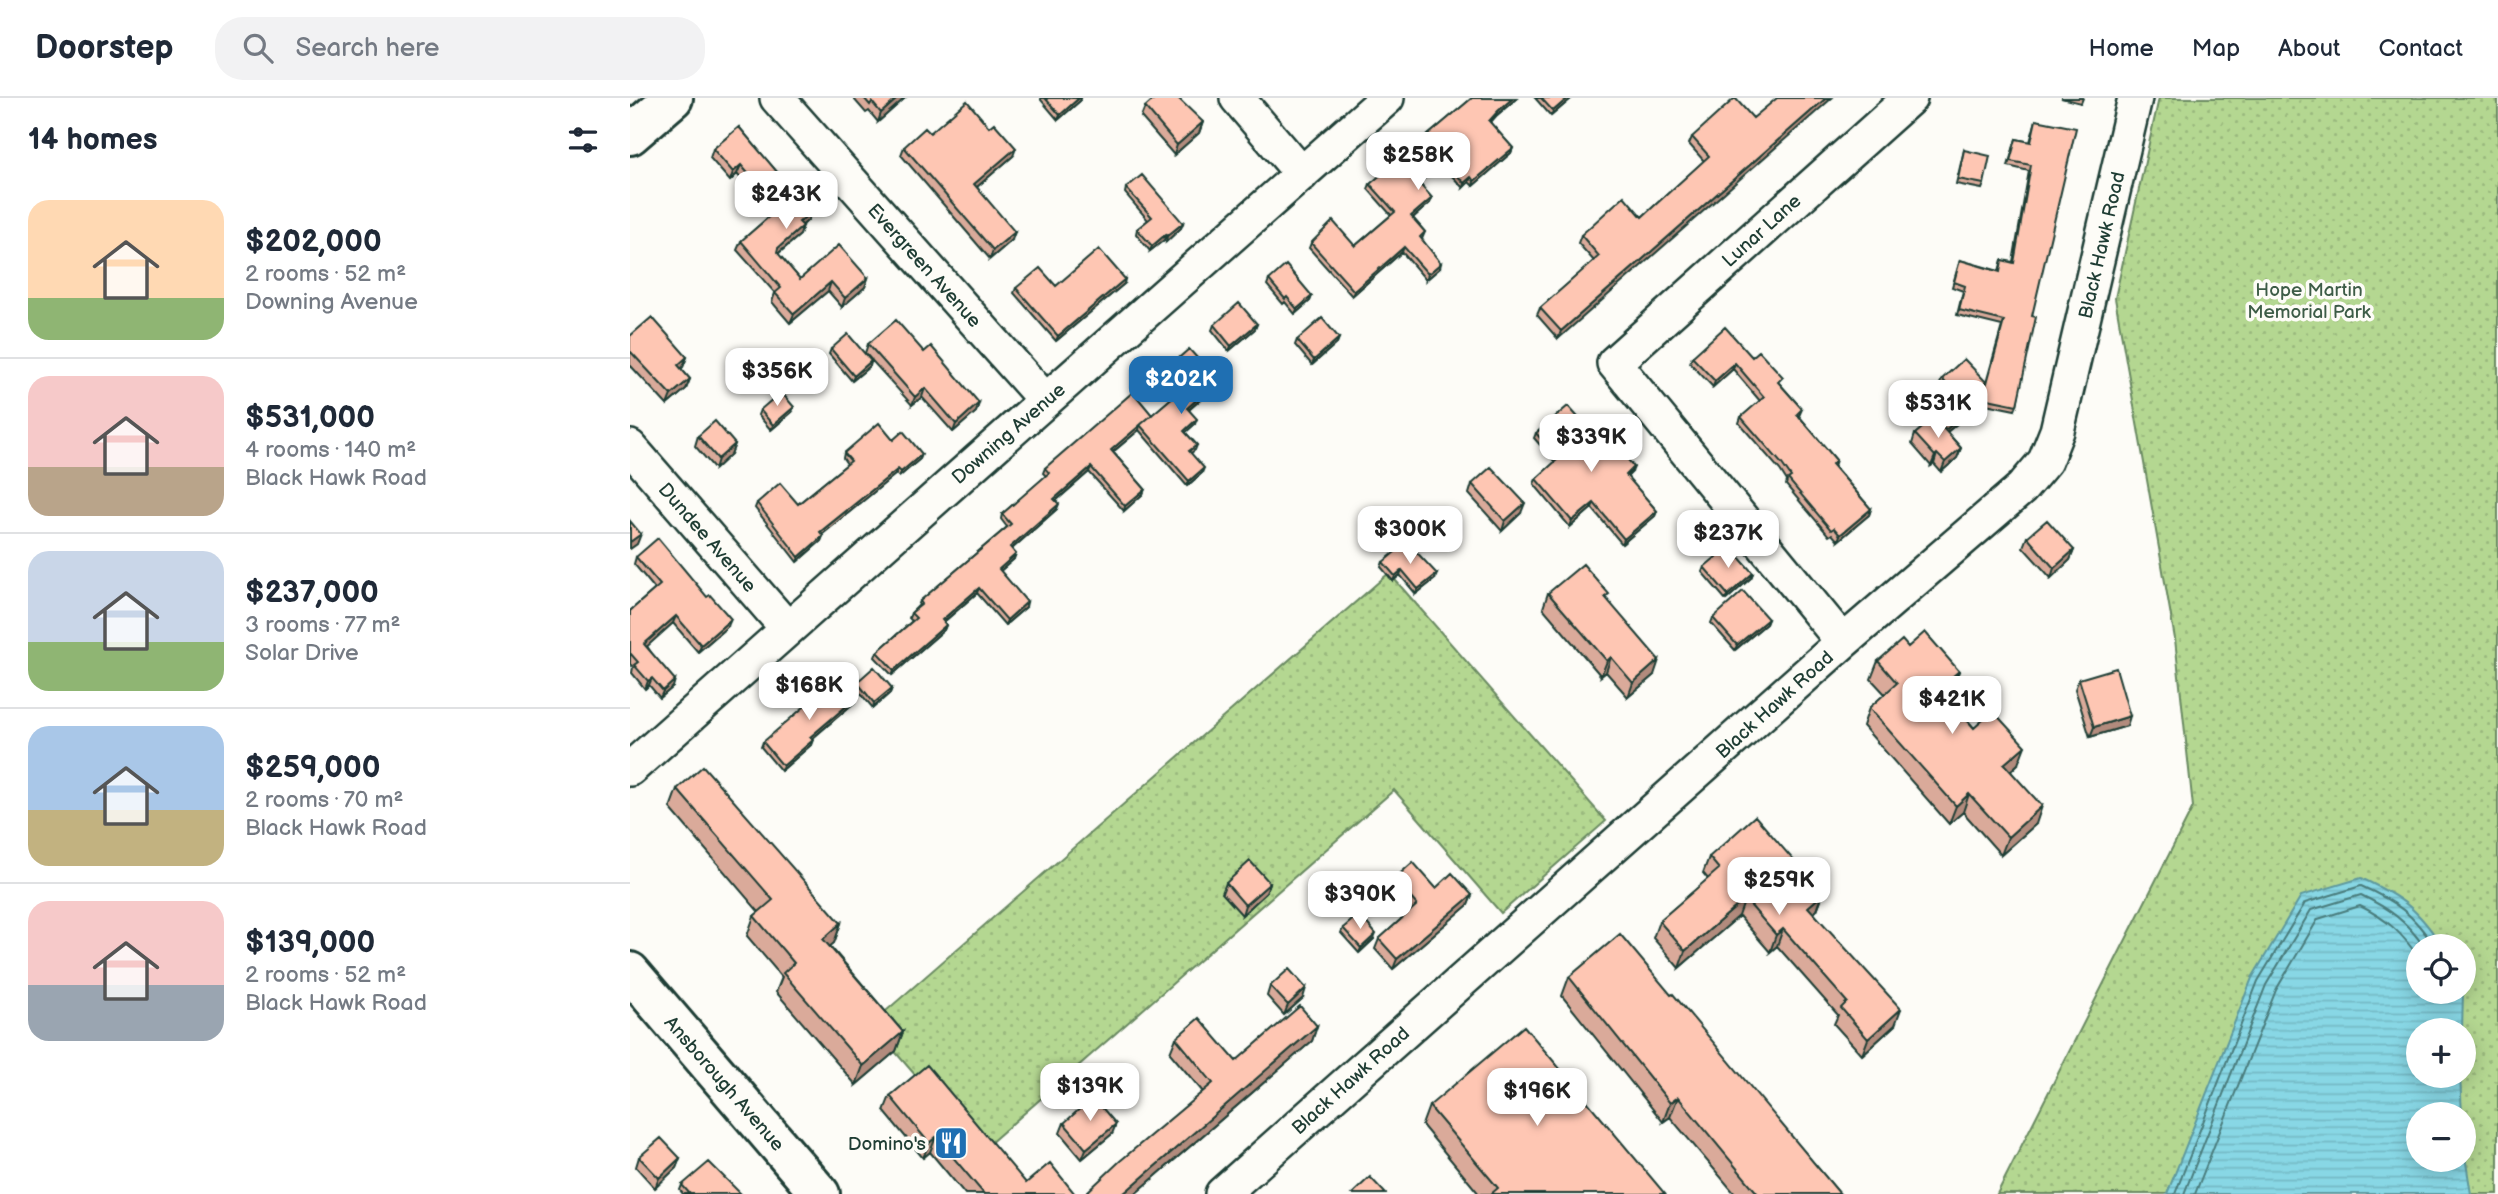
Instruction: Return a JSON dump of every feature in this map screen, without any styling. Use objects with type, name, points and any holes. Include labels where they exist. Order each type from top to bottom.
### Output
[{"type":"main road","points":[[630,135],[673,98]]},
{"type":"main road","name":"Ansborough Avenue","points":[[630,972],[820,1194]]},
{"type":"street","name":"Evergreen Avenue","points":[[777,98],[1045,400]]},
{"type":"street","points":[[1237,98],[1302,174]]},
{"type":"street","name":"Downing Avenue","points":[[630,769],[1387,98]]},
{"type":"street","name":"Lunar Lane","points":[[1843,642],[1614,363],[1910,98]]},
{"type":"street","name":"Black Hawk Road","points":[[1222,1194],[1843,642],[2022,488],[2045,461],[2057,431],[2135,98]]},
{"type":"street","name":"Dundee Avenue","points":[[630,447],[787,628]]},
{"type":"green space","name":"Hope Martin Memorial Park","points":[[2159,98],[2498,98],[2498,1194],[1997,1194],[2193,807],[2175,639],[2115,298]]},
{"type":"green space","points":[[1389,573],[1606,821],[1501,913],[1394,790],[981,1151],[871,1024]]},
{"type":"water","points":[[2361,878],[2408,905],[2433,934],[2406,934],[2406,1004],[2463,1004],[2462,1018],[2406,1018],[2406,1088],[2461,1088],[2461,1102],[2406,1102],[2406,1172],[2468,1172],[2471,1194],[2167,1194],[2252,978],[2301,896]]},
{"type":"building","points":[[864,98],[898,98],[881,113],[872,102],[870,105]]},
{"type":"building","points":[[1045,98],[1079,98],[1060,115]]},
{"type":"building","points":[[1155,98],[1178,98],[1203,122],[1177,145],[1145,107]]},
{"type":"building","points":[[1472,98],[1513,98],[1489,121],[1513,148],[1474,181],[1471,177],[1464,183],[1443,159],[1417,181],[1432,198],[1411,216],[1425,232],[1420,237],[1441,263],[1428,274],[1404,247],[1354,291],[1311,243],[1333,221],[1355,246],[1395,212],[1370,184]]},
{"type":"building","points":[[1541,98],[1568,98],[1553,111]]},
{"type":"building","points":[[1735,98],[1753,118],[1777,98],[1826,98],[1561,331],[1540,308],[1599,256],[1581,235],[1624,196],[1642,217],[1709,156],[1692,137]]},
{"type":"building","points":[[967,101],[989,127],[994,123],[1016,148],[974,184],[1015,232],[993,250],[904,147],[925,128],[930,133]]},
{"type":"building","points":[[2036,120],[2076,128],[2032,316],[2036,317],[2017,405],[1954,392],[1942,379],[1964,359],[1987,383],[2004,321],[1959,310],[1965,286],[1954,282],[1960,260],[2000,272],[2002,260],[2014,263],[2031,165],[2010,161],[2016,139],[2031,142]]},
{"type":"building","points":[[739,127],[811,212],[799,222],[803,226],[778,248],[777,252],[800,279],[839,245],[868,278],[845,298],[831,282],[794,314],[775,293],[781,288],[741,241],[778,209],[741,165],[733,172],[713,149]]},
{"type":"building","points":[[1964,150],[1990,156],[1984,184],[1958,179]]},
{"type":"building","points":[[1142,175],[1183,223],[1152,246],[1137,229],[1152,217],[1126,188]]},
{"type":"building","points":[[1099,249],[1125,279],[1058,336],[1016,288],[1040,268],[1056,286]]},
{"type":"building","points":[[1286,265],[1312,296],[1297,309],[1269,280]]},
{"type":"building","points":[[1239,303],[1257,324],[1231,346],[1214,325]]},
{"type":"building","points":[[652,317],[687,357],[678,365],[690,379],[671,395],[630,351],[630,336]]},
{"type":"building","points":[[1322,318],[1339,338],[1314,360],[1297,340]]},
{"type":"building","points":[[896,320],[924,352],[931,346],[979,403],[956,424],[925,388],[915,397],[868,344]]},
{"type":"building","points":[[1725,327],[1752,357],[1759,351],[1783,377],[1778,382],[1802,409],[1797,414],[1836,460],[1832,464],[1871,509],[1840,535],[1834,528],[1831,530],[1788,479],[1791,477],[1782,464],[1741,417],[1764,397],[1735,363],[1715,381],[1692,357]]},
{"type":"building","points":[[848,334],[871,361],[854,376],[831,349]]},
{"type":"building","points":[[1189,349],[1218,381],[1187,408],[1197,419],[1184,431],[1197,445],[1189,451],[1204,468],[1189,481],[1140,425],[1182,389],[1176,381],[1184,374],[1173,363]]},
{"type":"building","points":[[781,392],[794,407],[773,425],[760,410]]},
{"type":"building","points":[[1133,392],[1152,415],[1111,450],[1145,489],[1125,506],[1091,467],[1054,499],[1059,504],[1010,547],[1016,554],[999,569],[1027,602],[1007,620],[979,588],[942,620],[946,625],[894,670],[877,652],[916,618],[911,613],[922,604],[920,601],[1011,524],[1002,514],[1049,473],[1045,468]]},
{"type":"building","points":[[1941,394],[1960,418],[1945,430],[1923,409]]},
{"type":"building","points":[[1568,406],[1592,433],[1600,426],[1634,467],[1626,475],[1657,511],[1624,539],[1594,503],[1572,521],[1536,479],[1558,459],[1536,433]]},
{"type":"building","points":[[1934,418],[1961,448],[1945,462],[1937,454],[1935,456],[1915,434]]},
{"type":"building","points":[[715,421],[735,444],[718,459],[698,436]]},
{"type":"building","points":[[879,423],[893,440],[903,431],[922,454],[901,472],[898,469],[820,532],[823,536],[799,557],[757,503],[780,483],[798,504],[851,461],[844,453]]},
{"type":"building","points":[[1491,467],[1525,503],[1505,521],[1472,484]]},
{"type":"building","points":[[2047,520],[2074,550],[2054,568],[2027,537]]},
{"type":"building","points":[[630,521],[641,534],[630,542]]},
{"type":"building","points":[[658,538],[707,597],[710,595],[731,619],[701,645],[676,616],[644,644],[675,680],[663,691],[652,678],[648,681],[634,665],[638,662],[630,653],[630,611],[660,585],[636,557]]},
{"type":"building","points":[[1407,542],[1437,574],[1418,589],[1402,570],[1395,576],[1383,562]]},
{"type":"building","points":[[1729,546],[1753,573],[1728,595],[1704,567]]},
{"type":"building","points":[[1583,564],[1609,594],[1605,597],[1659,660],[1633,683],[1611,657],[1607,661],[1548,593]]},
{"type":"building","points":[[1743,591],[1768,619],[1737,645],[1713,618]]},
{"type":"building","points":[[1925,632],[1959,671],[1939,688],[1974,728],[1993,711],[2025,746],[2004,764],[2042,806],[2008,837],[1969,794],[1956,806],[1869,708],[1897,683],[1878,661],[1902,640],[1908,647]]},
{"type":"building","points":[[874,667],[892,688],[874,703],[857,682]]},
{"type":"building","points":[[2116,668],[2130,716],[2094,727],[2079,679]]},
{"type":"building","points":[[839,677],[857,697],[810,737],[813,740],[783,766],[763,742]]},
{"type":"building","points":[[703,766],[841,923],[823,939],[903,1032],[863,1066],[783,973],[794,963],[754,916],[773,900],[677,789]]},
{"type":"building","points":[[1755,816],[1823,894],[1808,907],[1901,1009],[1868,1039],[1841,1008],[1847,1002],[1783,929],[1776,935],[1745,899],[1685,951],[1659,921],[1719,869],[1709,857]]},
{"type":"building","points":[[1250,861],[1270,883],[1245,905],[1226,883]]},
{"type":"building","points":[[1413,862],[1436,888],[1452,873],[1472,895],[1397,959],[1379,939],[1417,905],[1394,879]]},
{"type":"building","points":[[1359,914],[1376,934],[1361,948],[1343,928]]},
{"type":"building","points":[[1620,934],[1840,1194],[1758,1194],[1678,1097],[1670,1103],[1569,977]]},
{"type":"building","points":[[1289,969],[1306,988],[1288,1005],[1270,986]]},
{"type":"building","points":[[1300,1006],[1317,1026],[1123,1194],[1085,1194],[1213,1083],[1176,1038],[1199,1018],[1236,1061]]},
{"type":"building","points":[[1524,1026],[1665,1194],[1491,1194],[1498,1188],[1429,1106]]},
{"type":"building","points":[[927,1065],[1026,1183],[1050,1163],[1075,1194],[984,1194],[936,1137],[929,1143],[890,1096]]},
{"type":"building","points":[[1093,1097],[1116,1124],[1086,1149],[1064,1123]]},
{"type":"building","points":[[661,1138],[680,1158],[659,1178],[639,1157]]},
{"type":"building","points":[[709,1162],[741,1194],[690,1194],[682,1185]]},
{"type":"building","points":[[1370,1177],[1386,1194],[1352,1194]]},
{"type":"place","name":"Domino's","points":[[951,1143]]}]
